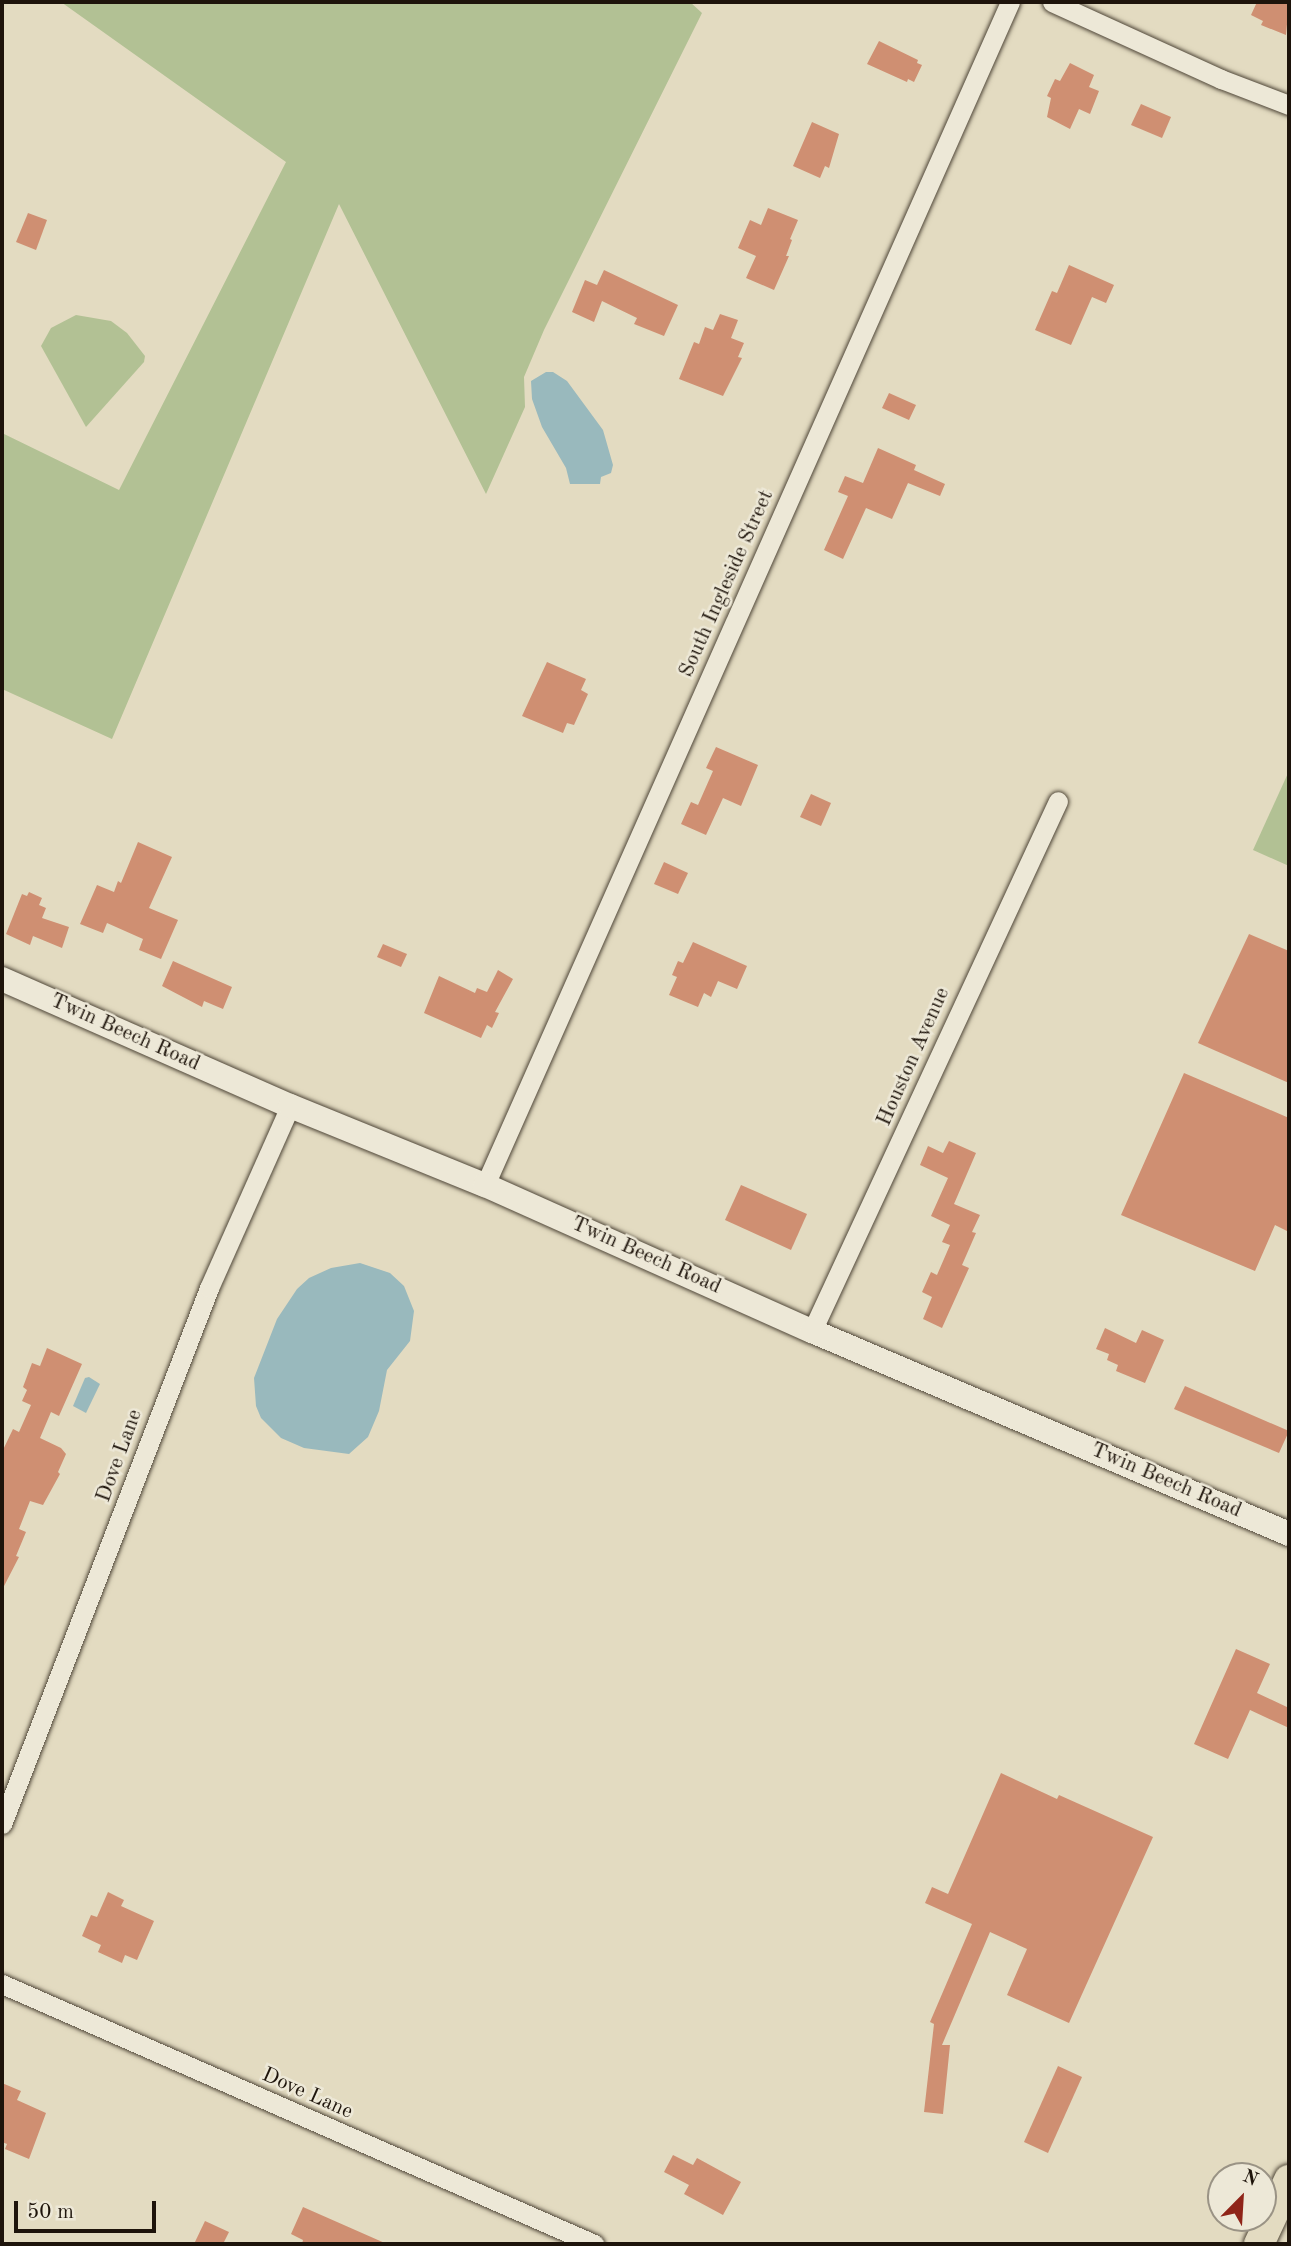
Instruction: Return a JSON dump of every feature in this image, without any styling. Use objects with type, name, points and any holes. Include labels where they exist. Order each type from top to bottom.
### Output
[{"type":"main road","points":[[1259,2244],[1289,2180]]},
{"type":"street","name":"South Ingleside Street","points":[[485,1185],[1010,2]]},
{"type":"street","points":[[1052,2],[1221,79],[1289,105]]},
{"type":"street","name":"Houston Avenue","points":[[812,1331],[1058,801]]},
{"type":"street","name":"Twin Beech Road","points":[[2,979],[290,1106],[485,1185],[812,1331],[1289,1534]]},
{"type":"street","name":"Dove Lane","points":[[2,1824],[204,1301],[290,1106]]},
{"type":"street","name":"Dove Lane","points":[[2,1984],[22,1996],[594,2244]]},
{"type":"green space","points":[[61,2],[690,2],[702,13],[544,330],[524,377],[525,407],[486,494],[339,204],[112,739],[2,689],[2,433],[119,490],[286,162]]},
{"type":"green space","points":[[76,315],[111,321],[127,333],[145,356],[144,362],[86,427],[41,346],[51,328]]},
{"type":"green space","points":[[1289,771],[1289,866],[1253,850]]},
{"type":"water","points":[[546,372],[553,372],[567,381],[603,430],[613,465],[611,473],[601,477],[600,484],[570,484],[566,468],[542,427],[532,399],[531,381]]},
{"type":"water","points":[[360,1263],[390,1273],[404,1286],[414,1311],[410,1341],[387,1370],[379,1411],[368,1437],[349,1454],[304,1448],[281,1438],[261,1418],[256,1406],[254,1378],[277,1319],[297,1289],[309,1278],[331,1268]]},
{"type":"water","points":[[89,1377],[100,1384],[86,1413],[73,1406],[85,1378]]},
{"type":"building","points":[[1257,2],[1289,2],[1286,35],[1261,25],[1263,21],[1251,15]]},
{"type":"building","points":[[879,41],[918,60],[917,63],[922,65],[914,82],[908,79],[907,82],[867,64]]},
{"type":"building","points":[[1070,63],[1094,75],[1089,87],[1099,91],[1090,114],[1079,109],[1070,129],[1047,117],[1051,98],[1047,96],[1055,79],[1060,81]]},
{"type":"building","points":[[1141,104],[1171,117],[1162,138],[1131,125]]},
{"type":"building","points":[[812,122],[839,134],[829,168],[825,166],[820,178],[793,166]]},
{"type":"building","points":[[768,208],[798,220],[790,239],[792,240],[786,256],[789,256],[774,290],[746,278],[756,256],[738,248],[750,220],[761,225]]},
{"type":"building","points":[[28,213],[47,220],[36,250],[16,242]]},
{"type":"building","points":[[1069,265],[1114,285],[1106,303],[1092,297],[1071,345],[1035,330],[1052,291],[1057,293]]},
{"type":"building","points":[[604,270],[678,305],[664,336],[634,324],[637,318],[602,301],[594,322],[572,312],[585,280],[597,285]]},
{"type":"building","points":[[720,314],[738,320],[731,338],[744,343],[738,357],[742,358],[723,396],[679,379],[694,342],[699,344],[705,327],[713,330]]},
{"type":"building","points":[[889,393],[916,405],[909,420],[882,408]]},
{"type":"building","points":[[878,448],[916,465],[914,470],[945,484],[940,496],[908,483],[892,519],[866,508],[843,559],[824,550],[848,496],[838,492],[845,476],[863,483]]},
{"type":"building","points":[[547,662],[586,679],[581,690],[588,694],[574,725],[567,723],[563,733],[522,716]]},
{"type":"building","points":[[716,747],[758,765],[741,806],[723,798],[706,835],[681,824],[691,802],[698,805],[713,771],[706,768]]},
{"type":"building","points":[[811,794],[831,803],[821,826],[800,817]]},
{"type":"building","points":[[138,842],[172,857],[149,908],[178,920],[161,959],[139,950],[143,939],[107,923],[103,933],[80,924],[97,885],[114,892],[118,881],[121,883]]},
{"type":"building","points":[[664,862],[688,873],[678,894],[654,884]]},
{"type":"building","points":[[29,892],[42,898],[39,905],[46,908],[42,918],[69,927],[62,948],[33,936],[30,945],[6,934],[22,894],[27,896]]},
{"type":"building","points":[[1249,934],[1289,951],[1289,1083],[1198,1043]]},
{"type":"building","points":[[693,942],[747,966],[737,989],[718,981],[711,997],[704,993],[698,1007],[669,995],[677,977],[672,975],[678,961],[683,963]]},
{"type":"building","points":[[383,944],[407,954],[401,967],[377,957]]},
{"type":"building","points":[[173,961],[232,987],[223,1009],[204,1001],[202,1007],[162,986]]},
{"type":"building","points":[[498,970],[513,979],[495,1012],[499,1013],[492,1028],[487,1025],[481,1038],[424,1013],[439,976],[475,993],[477,988],[487,992]]},
{"type":"building","points":[[1184,1073],[1289,1118],[1289,1232],[1275,1225],[1255,1271],[1121,1215]]},
{"type":"building","points":[[949,1141],[976,1153],[954,1204],[980,1215],[972,1232],[976,1233],[962,1265],[969,1268],[942,1328],[923,1319],[932,1297],[922,1292],[931,1272],[937,1275],[950,1245],[942,1242],[950,1225],[931,1216],[948,1178],[920,1165],[928,1146],[943,1153]]},
{"type":"building","points":[[741,1185],[807,1214],[791,1250],[725,1220]]},
{"type":"building","points":[[1105,1328],[1136,1343],[1142,1330],[1164,1340],[1145,1383],[1116,1371],[1118,1365],[1107,1360],[1109,1354],[1096,1349]]},
{"type":"building","points":[[47,1348],[82,1364],[59,1416],[51,1412],[40,1438],[61,1448],[66,1454],[58,1472],[60,1474],[43,1505],[30,1501],[19,1529],[26,1532],[16,1556],[19,1557],[2,1590],[2,1452],[13,1429],[19,1432],[31,1405],[22,1401],[27,1390],[23,1387],[32,1363],[40,1366]]},
{"type":"building","points":[[1185,1386],[1289,1431],[1279,1453],[1174,1409]]},
{"type":"building","points":[[1236,1649],[1270,1664],[1257,1693],[1289,1708],[1289,1728],[1250,1710],[1228,1759],[1194,1744]]},
{"type":"building","points":[[1001,1773],[1057,1799],[1059,1795],[1153,1837],[1069,2023],[1007,1995],[1027,1949],[990,1932],[942,2045],[950,2045],[943,2114],[924,2112],[934,2024],[930,2022],[972,1924],[925,1903],[932,1887],[948,1894]]},
{"type":"building","points":[[108,1892],[124,1900],[121,1906],[154,1921],[137,1960],[125,1955],[122,1963],[98,1952],[101,1945],[82,1936],[91,1915],[97,1917]]},
{"type":"building","points":[[1058,2066],[1082,2077],[1048,2153],[1024,2142]]},
{"type":"building","points":[[2,2083],[21,2091],[17,2100],[46,2113],[29,2159],[5,2149],[7,2144],[2,2142]]},
{"type":"building","points":[[673,2155],[693,2165],[697,2158],[741,2182],[723,2215],[684,2194],[689,2185],[664,2172]]},
{"type":"building","points":[[303,2207],[387,2244],[302,2244],[303,2240],[291,2234]]},
{"type":"building","points":[[205,2221],[229,2232],[223,2244],[194,2244]]}]
